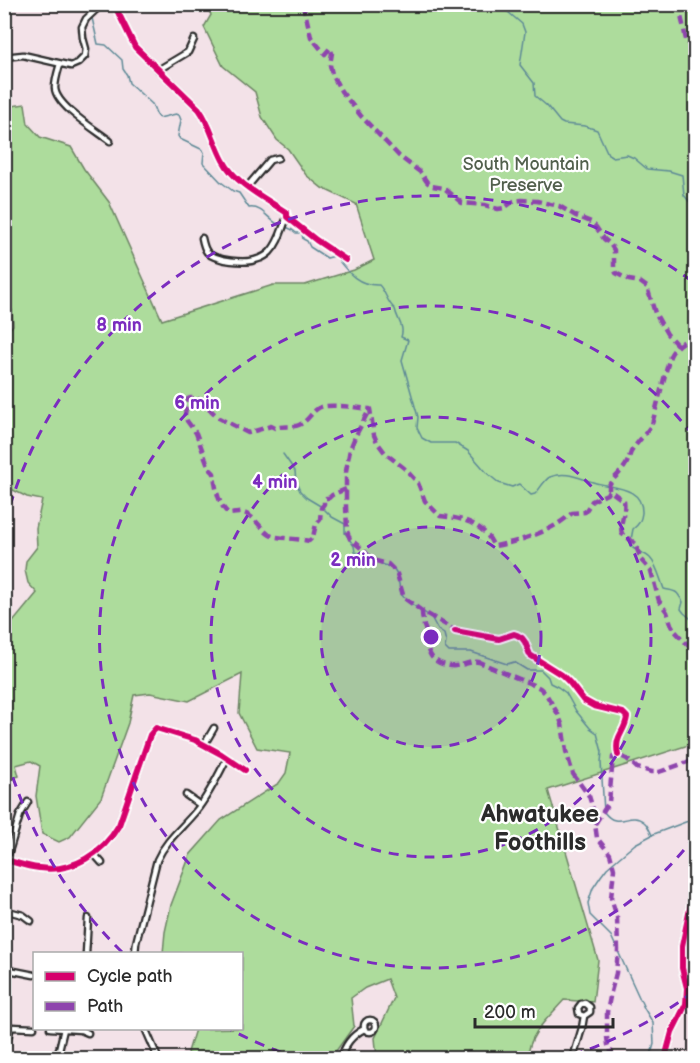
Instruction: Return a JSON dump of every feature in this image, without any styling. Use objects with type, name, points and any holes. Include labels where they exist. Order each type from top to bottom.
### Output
[{"type":"street","points":[[4,57],[23,55],[70,66],[78,63],[85,56],[86,49],[82,27],[86,19],[102,4]]},
{"type":"street","points":[[114,4],[135,47],[205,117],[223,161],[232,173],[247,187],[287,213],[287,217],[316,240],[346,260]]},
{"type":"street","points":[[158,70],[189,52],[194,39]]},
{"type":"street","points":[[60,64],[55,89],[60,101],[110,141]]},
{"type":"street","points":[[247,187],[270,160],[278,158]]},
{"type":"street","points":[[202,238],[205,250],[218,259],[246,261],[258,259],[270,252],[277,242],[287,217]]},
{"type":"street","points":[[6,860],[47,869],[79,863],[94,854],[111,838],[119,825],[150,735],[156,728],[195,740],[245,770]]},
{"type":"street","points":[[204,745],[214,728]]},
{"type":"street","points":[[135,952],[157,860],[171,838],[200,805],[227,758]]},
{"type":"street","points":[[186,795],[200,805]]},
{"type":"street","points":[[4,868],[20,815],[28,802]]},
{"type":"street","points":[[94,854],[102,863]]},
{"type":"street","points":[[665,1059],[672,1032],[686,1004],[687,988],[682,968],[682,946],[692,899],[696,891]]},
{"type":"street","points":[[4,910],[23,915],[30,921]]},
{"type":"street","points":[[86,952],[88,918]]},
{"type":"street","points":[[4,969],[33,975]]},
{"type":"street","points":[[573,1059],[584,1016]]},
{"type":"street","points":[[4,1052],[11,1027],[33,1028]]},
{"type":"street","points":[[341,1059],[352,1036],[364,1029]]},
{"type":"street","points":[[57,1059],[64,1030]]},
{"type":"street","points":[[81,1030],[88,1033]]},
{"type":"street","points":[[145,1030],[158,1059]]},
{"type":"green space","name":"South Mountain Preserve","points":[[206,5],[695,5],[695,743],[548,790],[598,960],[593,1002],[564,1000],[535,1034],[528,1058],[377,1058],[375,1038],[394,998],[387,979],[365,988],[351,998],[354,1026],[331,1058],[191,1058],[188,1052],[195,1030],[243,1030],[243,952],[163,952],[171,905],[190,855],[221,820],[279,783],[286,773],[290,753],[257,748],[239,713],[242,674],[189,701],[150,693],[134,695],[128,723],[101,798],[70,837],[59,842],[42,834],[36,796],[40,766],[31,761],[16,765],[19,776],[5,781],[5,637],[8,628],[37,593],[28,583],[25,570],[26,561],[37,547],[36,528],[42,500],[27,497],[5,486],[4,336],[13,325],[12,310],[4,308],[5,107],[25,104],[28,124],[40,137],[71,147],[84,169],[109,202],[162,320],[273,285],[305,285],[354,270],[374,260],[356,204],[322,188],[306,175],[288,149],[277,140],[262,117],[255,92],[223,66],[204,27],[211,15]]},
{"type":"waterway","points":[[493,4],[508,12],[522,24],[525,32],[520,65],[534,83],[535,96],[560,122],[597,130],[608,154],[613,157],[627,155],[647,169],[682,175],[684,195],[696,210]]},
{"type":"waterway","points":[[92,18],[98,44],[106,45],[122,60],[129,83],[152,104],[159,118],[179,115],[181,120],[178,136],[204,152],[203,163],[221,182],[239,193],[249,208],[258,209],[275,223],[302,234],[310,247],[327,258],[335,256],[348,272],[359,280],[371,285],[379,285],[395,309],[401,326],[401,337],[408,340],[402,360],[418,417],[417,428],[422,438],[431,443],[455,443],[468,451],[499,483],[512,487],[519,484],[531,495],[535,494],[548,478],[562,474],[633,493],[641,504],[642,513],[633,529],[630,545],[650,558],[664,589],[677,593],[683,602],[681,609],[696,623]]},
{"type":"waterway","points":[[283,454],[295,471],[300,491],[332,517],[345,524],[345,533],[354,546],[355,552],[394,569],[401,594],[407,601],[431,617],[438,630],[444,634],[445,648],[449,652],[471,652],[507,664],[514,662],[527,670],[541,670],[550,683],[566,693],[576,711],[597,733],[602,752],[604,812],[614,820],[639,819],[647,825],[652,835]]},
{"type":"waterway","points":[[650,1058],[654,1044],[653,1023],[611,936],[590,915],[588,903],[593,888],[607,868],[635,844],[696,818]]},
{"type":"marked path","points":[[302,4],[311,37],[325,54],[330,48],[332,74],[341,91],[361,116],[399,156],[420,172],[427,182],[432,186],[444,188],[462,203],[485,205],[498,209],[514,201],[537,201],[559,206],[591,222],[614,250],[616,273],[647,287],[655,313],[667,334],[677,345]]},
{"type":"marked path","points":[[683,4],[681,17],[686,39],[696,49]]},
{"type":"marked path","points":[[696,103],[690,114],[696,122]]},
{"type":"marked path","points":[[696,336],[681,343],[672,352],[652,424],[631,452],[623,469],[609,485],[609,490],[624,501],[622,534],[635,543],[641,560],[651,571],[659,601],[667,612],[671,624],[696,654]]},
{"type":"marked path","points":[[346,489],[324,500],[320,520],[309,541],[272,536],[248,515],[229,514],[220,500],[214,473],[209,468],[196,433],[187,421],[185,414],[188,399],[199,399],[219,418],[248,433],[271,426],[275,428],[299,425],[321,407],[370,409],[377,442],[386,454],[418,483],[425,501],[440,516],[464,520],[478,527],[484,531],[495,546],[536,534],[556,525],[572,513],[585,512],[592,501],[607,494],[609,490]]},
{"type":"marked path","points":[[367,414],[350,449],[346,471],[347,531],[350,539],[370,557],[392,568],[397,574],[404,598],[458,632]]},
{"type":"marked path","points":[[422,611],[427,636],[426,645],[437,662],[452,666],[479,662],[540,688],[546,694],[562,724],[566,751],[573,774],[589,796],[598,818]]},
{"type":"marked path","points":[[614,1058],[607,1037],[607,1012],[616,973],[618,950],[617,917],[611,898],[614,869],[610,854],[597,838],[595,824],[609,802],[613,757],[618,755],[637,768],[652,772],[659,772],[696,759]]},
{"type":"cycle path","points":[[114,4],[135,47],[199,109],[223,160],[235,177],[287,213],[287,217],[346,260]]},
{"type":"cycle path","points":[[455,631],[499,639],[517,635],[525,642],[530,655],[562,675],[583,700],[594,706],[623,713],[627,717],[617,743],[618,755]]},
{"type":"cycle path","points":[[6,860],[31,867],[52,869],[75,864],[96,852],[119,825],[150,735],[156,728],[195,740],[245,770]]},
{"type":"cycle path","points":[[665,1058],[672,1032],[686,1004],[687,988],[682,968],[682,946],[692,899],[696,891]]},
{"type":"district","name":"Ahwatukee Foothills","points":[[540,828]]}]
